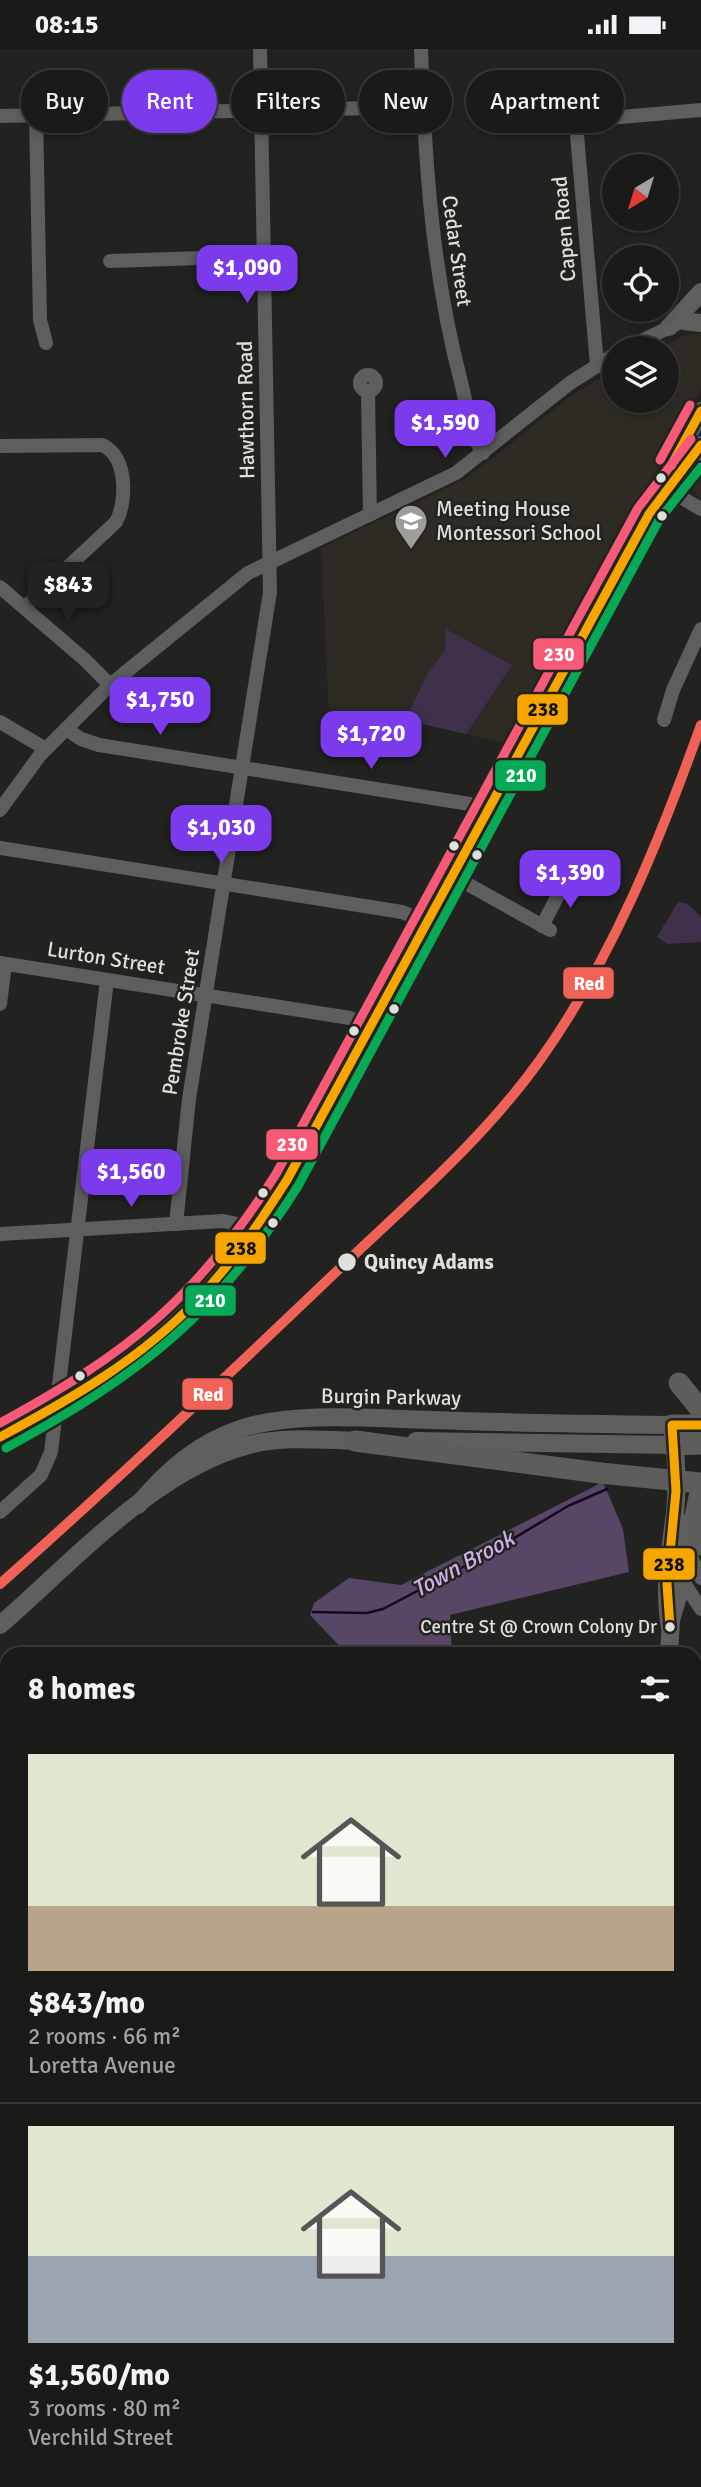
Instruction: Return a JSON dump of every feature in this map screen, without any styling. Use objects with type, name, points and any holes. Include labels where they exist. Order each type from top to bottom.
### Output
[{"type":"highway","points":[[701,1391],[680,1383],[701,1410]]},
{"type":"highway","points":[[673,1435],[701,1425]]},
{"type":"highway","points":[[673,1435],[701,1444]]},
{"type":"highway","points":[[355,1441],[701,1485],[695,1517],[685,1542]]},
{"type":"main road","points":[[689,322],[701,292]]},
{"type":"main road","points":[[0,1437],[58,1407],[120,1368],[166,1332],[217,1281],[257,1228],[371,1026],[665,488],[670,468],[701,411]]},
{"type":"main road","points":[[665,488],[682,473],[701,445]]},
{"type":"main road","name":"Burgin Parkway","points":[[138,1505],[158,1480],[186,1457],[242,1429],[279,1421],[374,1419],[673,1435]]},
{"type":"main road","points":[[669,1647],[670,1627],[684,1578],[685,1542],[675,1512],[673,1435]]},
{"type":"main road","name":"Burgin Parkway","points":[[0,1625],[138,1505],[208,1462],[250,1445],[288,1440],[673,1435]]},
{"type":"main road","points":[[684,1578],[685,1542]]},
{"type":"street","name":"Hawthorn Road","points":[[260,49],[260,70]]},
{"type":"street","name":"Cedar Street","points":[[421,49],[422,70]]},
{"type":"street","points":[[624,117],[701,110]]},
{"type":"street","points":[[108,114],[231,112]]},
{"type":"street","points":[[0,116],[21,116]]},
{"type":"street","points":[[36,133],[40,320],[46,344]]},
{"type":"street","name":"Hawthorn Road","points":[[242,768],[270,598],[261,133]]},
{"type":"street","name":"Cedar Street","points":[[424,133],[429,218],[439,285],[475,439],[483,453]]},
{"type":"street","name":"Capen Road","points":[[577,133],[597,365]]},
{"type":"street","points":[[110,261],[264,256]]},
{"type":"street","points":[[656,336],[689,322],[701,306]]},
{"type":"street","points":[[0,810],[12,790],[46,749],[110,685],[248,573],[270,560],[448,478],[561,389],[602,362]]},
{"type":"street","points":[[368,392],[370,515]]},
{"type":"street","points":[[0,446],[102,445],[116,455],[121,468],[122,504],[116,522],[25,607]]},
{"type":"street","points":[[665,488],[701,509]]},
{"type":"street","points":[[0,587],[110,685]]},
{"type":"street","points":[[664,720],[673,690],[701,629]]},
{"type":"street","points":[[0,722],[46,749]]},
{"type":"street","points":[[66,729],[93,744],[470,804],[487,810]]},
{"type":"street","name":"Pembroke Street","points":[[176,1224],[186,1123],[242,768]]},
{"type":"street","points":[[0,848],[402,912],[428,922]]},
{"type":"street","points":[[453,876],[546,928],[567,878]]},
{"type":"street","points":[[0,1004],[3,963]]},
{"type":"street","name":"Lurton Street","points":[[3,963],[350,1018],[371,1026]]},
{"type":"street","points":[[0,1512],[45,1471],[58,1407],[107,980]]},
{"type":"street","points":[[0,1234],[223,1221],[257,1228]]},
{"type":"street","points":[[684,1578],[701,1609]]},
{"type":"shaded area","points":[[701,333],[701,388],[509,744],[405,720],[329,714],[321,548],[467,478],[576,392],[602,378],[602,413],[679,413],[679,338]]},
{"type":"shaded area","points":[[701,463],[701,501],[689,484]]},
{"type":"shaded area","points":[[446,629],[512,665],[466,734],[405,720],[429,671],[445,650]]},
{"type":"shaded area","points":[[678,902],[688,904],[701,917],[701,942],[668,944],[657,937]]},
{"type":"shaded area","points":[[603,1482],[623,1529],[629,1572],[450,1615],[452,1647],[340,1647],[310,1615],[314,1603],[349,1578],[401,1585]]},
{"type":"waterway","name":"Town Brook","points":[[313,1612],[367,1613],[383,1609],[484,1556],[568,1506],[607,1489]]},
{"type":"transit line","name":"230","points":[[660,460],[690,405]]},
{"type":"transit line","name":"238","points":[[671,466],[701,411]]},
{"type":"transit line","name":"230","points":[[0,1423],[86,1372],[157,1319],[188,1289],[247,1217],[276,1174],[638,508],[691,439]]},
{"type":"transit line","name":"238","points":[[0,1437],[79,1393],[153,1341],[210,1286],[256,1227],[287,1180],[649,514],[701,445]]},
{"type":"transit line","name":"210","points":[[6,1448],[97,1394],[172,1338],[205,1307],[267,1232],[298,1186],[659,520],[701,467]]},
{"type":"transit line","name":"Red","points":[[0,1584],[169,1430],[416,1196],[469,1145],[517,1090],[566,1021],[612,940],[651,856],[701,725]]},
{"type":"transit line","name":"238","points":[[670,1627],[667,1584],[676,1491],[672,1425],[701,1425]]},
{"type":"place","name":"Meeting House Montessori School","points":[[411,551]]},
{"type":"place","name":"Quincy Adams","points":[[347,1262]]},
{"type":"place","name":"Centre St @ Crown Colony Dr","points":[[670,1627]]}]
